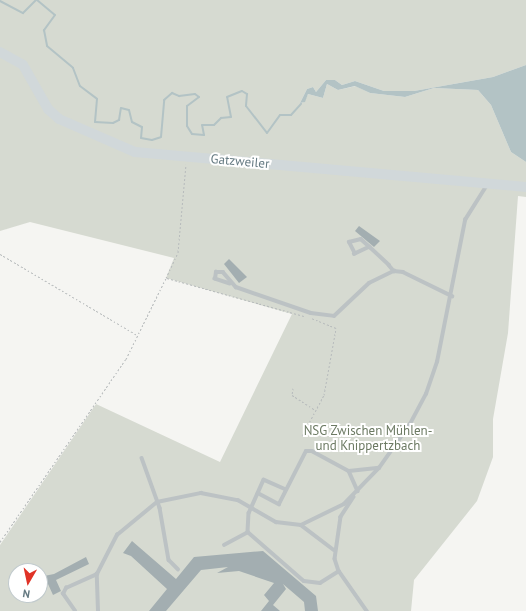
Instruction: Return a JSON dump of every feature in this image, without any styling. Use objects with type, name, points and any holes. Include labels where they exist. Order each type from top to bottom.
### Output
[{"type":"street","name":"Gatzweiler","points":[[0,52],[23,65],[48,109],[59,119],[123,149],[186,158],[523,186]]},
{"type":"lane","points":[[301,526],[329,514],[358,490],[379,468],[410,424],[426,394],[452,296],[465,220],[488,183]]},
{"type":"lane","points":[[370,247],[355,254],[349,242],[358,238],[370,247],[394,271]]},
{"type":"lane","points":[[230,284],[226,273],[216,272],[215,279],[311,313],[334,316],[369,283],[394,271],[403,272],[452,296]]},
{"type":"lane","points":[[258,493],[279,504],[306,452],[312,451],[349,471],[379,468]]},
{"type":"lane","points":[[142,458],[157,502],[169,560],[178,569]]},
{"type":"lane","points":[[349,471],[358,490]]},
{"type":"lane","points":[[286,490],[264,480],[246,524],[248,532],[304,581],[320,583],[339,571]]},
{"type":"lane","points":[[358,490],[341,517],[334,550],[339,571],[367,611]]},
{"type":"lane","points":[[98,611],[97,574],[117,535],[157,502],[201,493],[238,500],[252,510],[276,522],[301,526],[334,550]]},
{"type":"lane","points":[[224,544],[248,532]]},
{"type":"lane","points":[[75,611],[63,594],[66,588],[97,574]]},
{"type":"path","points":[[0,542],[126,359],[166,278],[180,238],[186,158]]},
{"type":"path","points":[[0,254],[138,335]]},
{"type":"path","points":[[166,278],[333,325],[336,328],[324,395],[302,436]]},
{"type":"path","points":[[293,388],[292,395],[315,410]]},
{"type":"green space","name":"NSG Zwischen Mühlen- und Knippertzbach","points":[[0,0],[526,0],[526,65],[493,77],[414,91],[384,91],[355,81],[342,85],[335,80],[326,80],[316,92],[313,87],[307,89],[300,103],[304,102],[308,94],[323,98],[327,84],[338,90],[356,86],[370,93],[405,97],[434,88],[478,90],[491,105],[511,152],[526,162],[526,197],[518,196],[508,333],[493,419],[493,457],[477,501],[414,580],[411,611],[0,611],[0,545],[96,404],[220,462],[292,314],[166,278],[174,258],[30,222],[0,231],[0,57],[23,65],[48,109],[59,119],[123,149],[480,182],[135,149],[98,137],[60,118],[48,107],[23,62],[0,50]]},
{"type":"shaded area","points":[[526,65],[526,162],[511,152],[491,105],[478,90],[434,88],[405,97],[370,93],[355,86],[338,90],[327,84],[323,98],[308,94],[305,102],[300,103],[307,89],[313,87],[316,92],[326,80],[335,80],[342,85],[355,81],[384,91],[414,91],[493,77]]},
{"type":"building","points":[[359,226],[380,241],[374,247],[355,231]]},
{"type":"building","points":[[229,259],[247,277],[239,283],[224,264]]},
{"type":"building","points":[[132,541],[176,579],[194,557],[263,551],[316,596],[318,611],[305,611],[304,602],[283,584],[286,589],[273,605],[280,611],[261,611],[269,601],[264,595],[274,583],[239,571],[217,573],[228,567],[201,570],[166,611],[149,611],[167,589],[131,556],[123,553]]},
{"type":"building","points":[[86,557],[89,564],[56,580],[61,591],[53,595],[48,584],[48,575],[54,574]]},
{"type":"waterway","points":[[0,1],[23,13],[36,0]]},
{"type":"waterway","points":[[37,0],[55,15],[44,30],[47,46],[73,68],[80,86],[97,99],[95,122],[113,123],[119,120],[121,108],[129,110],[132,122],[142,127],[141,138],[152,140],[161,137],[164,100],[172,93],[179,96],[195,94],[199,97],[187,106],[187,126],[192,134],[204,135],[202,125],[214,125],[221,118],[231,117],[227,97],[242,91],[247,94],[246,106],[267,133],[280,115],[291,115],[301,104]]}]
